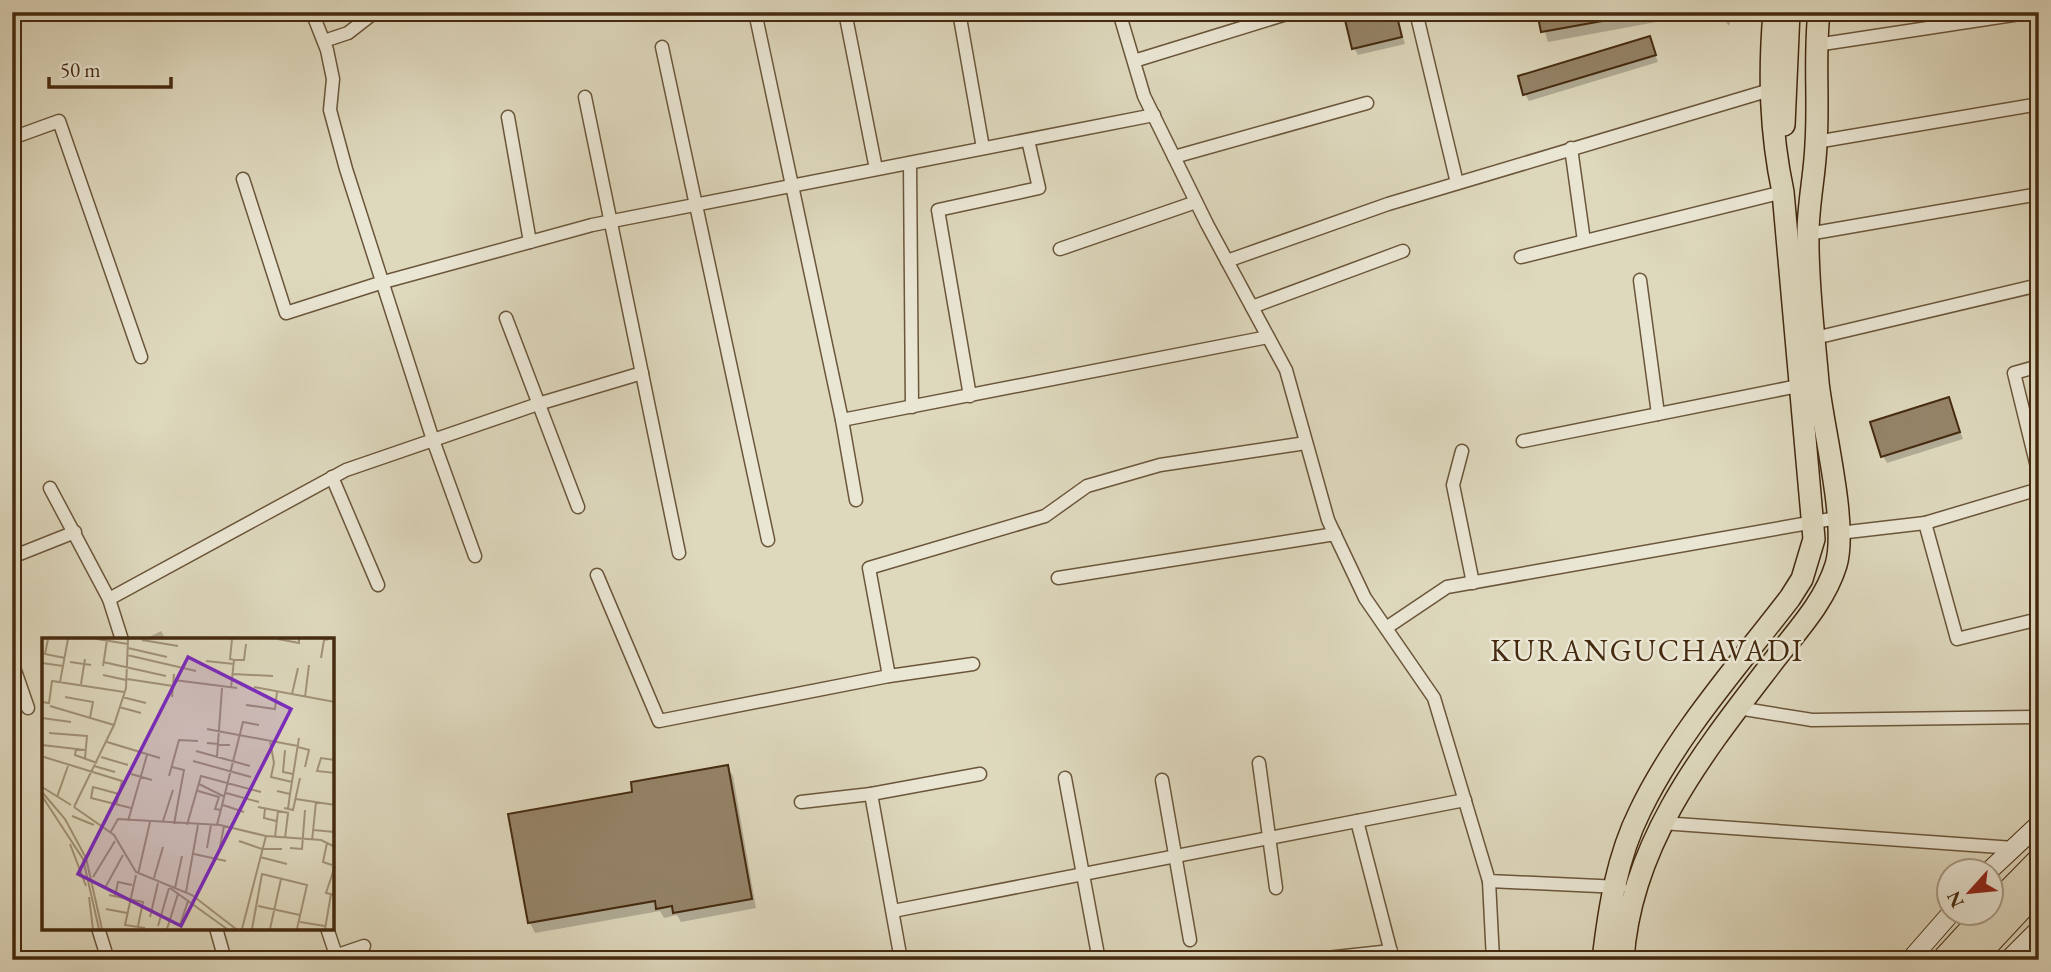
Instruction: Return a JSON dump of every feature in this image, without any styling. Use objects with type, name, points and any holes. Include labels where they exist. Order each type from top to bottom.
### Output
[{"type":"highway","points":[[2006,894],[2039,860]]},
{"type":"highway","points":[[1973,960],[2039,889]]},
{"type":"highway","points":[[1943,960],[1974,926]]},
{"type":"main road","points":[[1623,960],[1628,914],[1625,887],[1697,761],[1822,596],[1835,566],[1838,525],[1815,338],[1808,234],[1774,12]]},
{"type":"main road","points":[[1786,87],[1789,12]]},
{"type":"main road","points":[[1603,960],[1625,887],[1639,811],[1665,766],[1802,579],[1810,558],[1814,522],[1798,386],[1783,192],[1773,145],[1807,12]]},
{"type":"main road","points":[[1808,234],[1816,142],[1816,45],[1819,12]]},
{"type":"street","points":[[312,12],[324,41],[333,79],[330,110],[380,283],[475,556]]},
{"type":"street","points":[[324,41],[348,33],[374,12]]},
{"type":"street","points":[[755,12],[842,421],[856,500]]},
{"type":"street","points":[[845,12],[876,169]]},
{"type":"street","points":[[959,12],[983,148]]},
{"type":"street","points":[[1119,12],[1154,115],[1196,202],[1286,370],[1335,534],[1366,598],[1434,698],[1489,881],[1493,960]]},
{"type":"street","points":[[1134,61],[1293,12]]},
{"type":"street","points":[[1416,12],[1457,183]]},
{"type":"street","points":[[1816,45],[2033,12]]},
{"type":"street","points":[[662,47],[768,540]]},
{"type":"street","points":[[1227,261],[1388,204],[1571,148],[1786,87]]},
{"type":"street","points":[[585,97],[679,552]]},
{"type":"street","points":[[1174,157],[1367,103]]},
{"type":"street","points":[[1816,142],[2039,104]]},
{"type":"street","points":[[243,179],[286,313],[380,283],[610,222],[1154,115]]},
{"type":"street","points":[[508,117],[530,242]]},
{"type":"street","points":[[12,138],[59,121],[141,356]]},
{"type":"street","points":[[970,396],[938,210],[1039,188],[1028,140]]},
{"type":"street","points":[[1571,148],[1584,241]]},
{"type":"street","points":[[910,163],[912,407]]},
{"type":"street","points":[[1521,257],[1783,192]]},
{"type":"street","points":[[1808,234],[2039,194]]},
{"type":"street","points":[[1060,249],[1196,202]]},
{"type":"street","points":[[1252,307],[1403,251]]},
{"type":"street","points":[[1640,280],[1658,414]]},
{"type":"street","points":[[1815,338],[2039,285]]},
{"type":"street","points":[[506,318],[578,507]]},
{"type":"street","points":[[842,421],[1268,337]]},
{"type":"street","points":[[2039,366],[2014,373],[2039,475]]},
{"type":"street","points":[[109,599],[332,477],[538,404],[642,373]]},
{"type":"street","points":[[1523,441],[1798,386]]},
{"type":"street","points":[[889,676],[869,568],[1045,516],[1087,486],[1160,465],[1306,443]]},
{"type":"street","points":[[1462,451],[1452,485],[1473,583]]},
{"type":"street","points":[[332,477],[378,585]]},
{"type":"street","points":[[50,488],[109,599],[122,638]]},
{"type":"street","points":[[1386,628],[1447,587],[1814,522],[1838,525],[1925,523],[2039,489]]},
{"type":"street","points":[[1925,523],[1957,639],[2039,619]]},
{"type":"street","points":[[12,557],[75,532]]},
{"type":"street","points":[[1058,578],[1335,534]]},
{"type":"street","points":[[597,575],[659,721],[889,676],[973,664]]},
{"type":"street","points":[[12,662],[28,708]]},
{"type":"street","points":[[1738,708],[1812,720],[2039,717]]},
{"type":"street","points":[[1259,763],[1276,888]]},
{"type":"street","points":[[802,802],[871,794],[980,774]]},
{"type":"street","points":[[1065,778],[1080,874],[1098,955]]},
{"type":"street","points":[[1162,780],[1190,940]]},
{"type":"street","points":[[871,794],[901,960]]},
{"type":"street","points":[[893,911],[1465,800]]},
{"type":"street","points":[[1308,960],[1392,955],[1356,821]]},
{"type":"street","points":[[1662,823],[2014,848]]},
{"type":"street","points":[[2005,856],[2039,824]]},
{"type":"street","points":[[1489,881],[1625,887]]},
{"type":"street","points":[[1910,960],[1940,926]]},
{"type":"street","points":[[2008,960],[2039,929]]},
{"type":"street","points":[[99,930],[108,960]]},
{"type":"street","points":[[217,930],[225,960]]},
{"type":"street","points":[[328,930],[336,956]]},
{"type":"street","points":[[323,960],[364,946]]},
{"type":"building","points":[[1378,12],[1396,12],[1402,37],[1352,49],[1345,20]]},
{"type":"building","points":[[1537,12],[1614,12],[1614,19],[1541,32]]},
{"type":"building","points":[[1650,36],[1656,55],[1523,95],[1518,76]]},
{"type":"building","points":[[1949,397],[1960,432],[1881,457],[1870,422]]},
{"type":"building","points":[[728,765],[752,899],[673,913],[672,906],[656,909],[655,901],[528,923],[508,814],[632,792],[631,782]]},
{"type":"district","name":"KURANGUCHAVADI","points":[[1647,651]]}]
